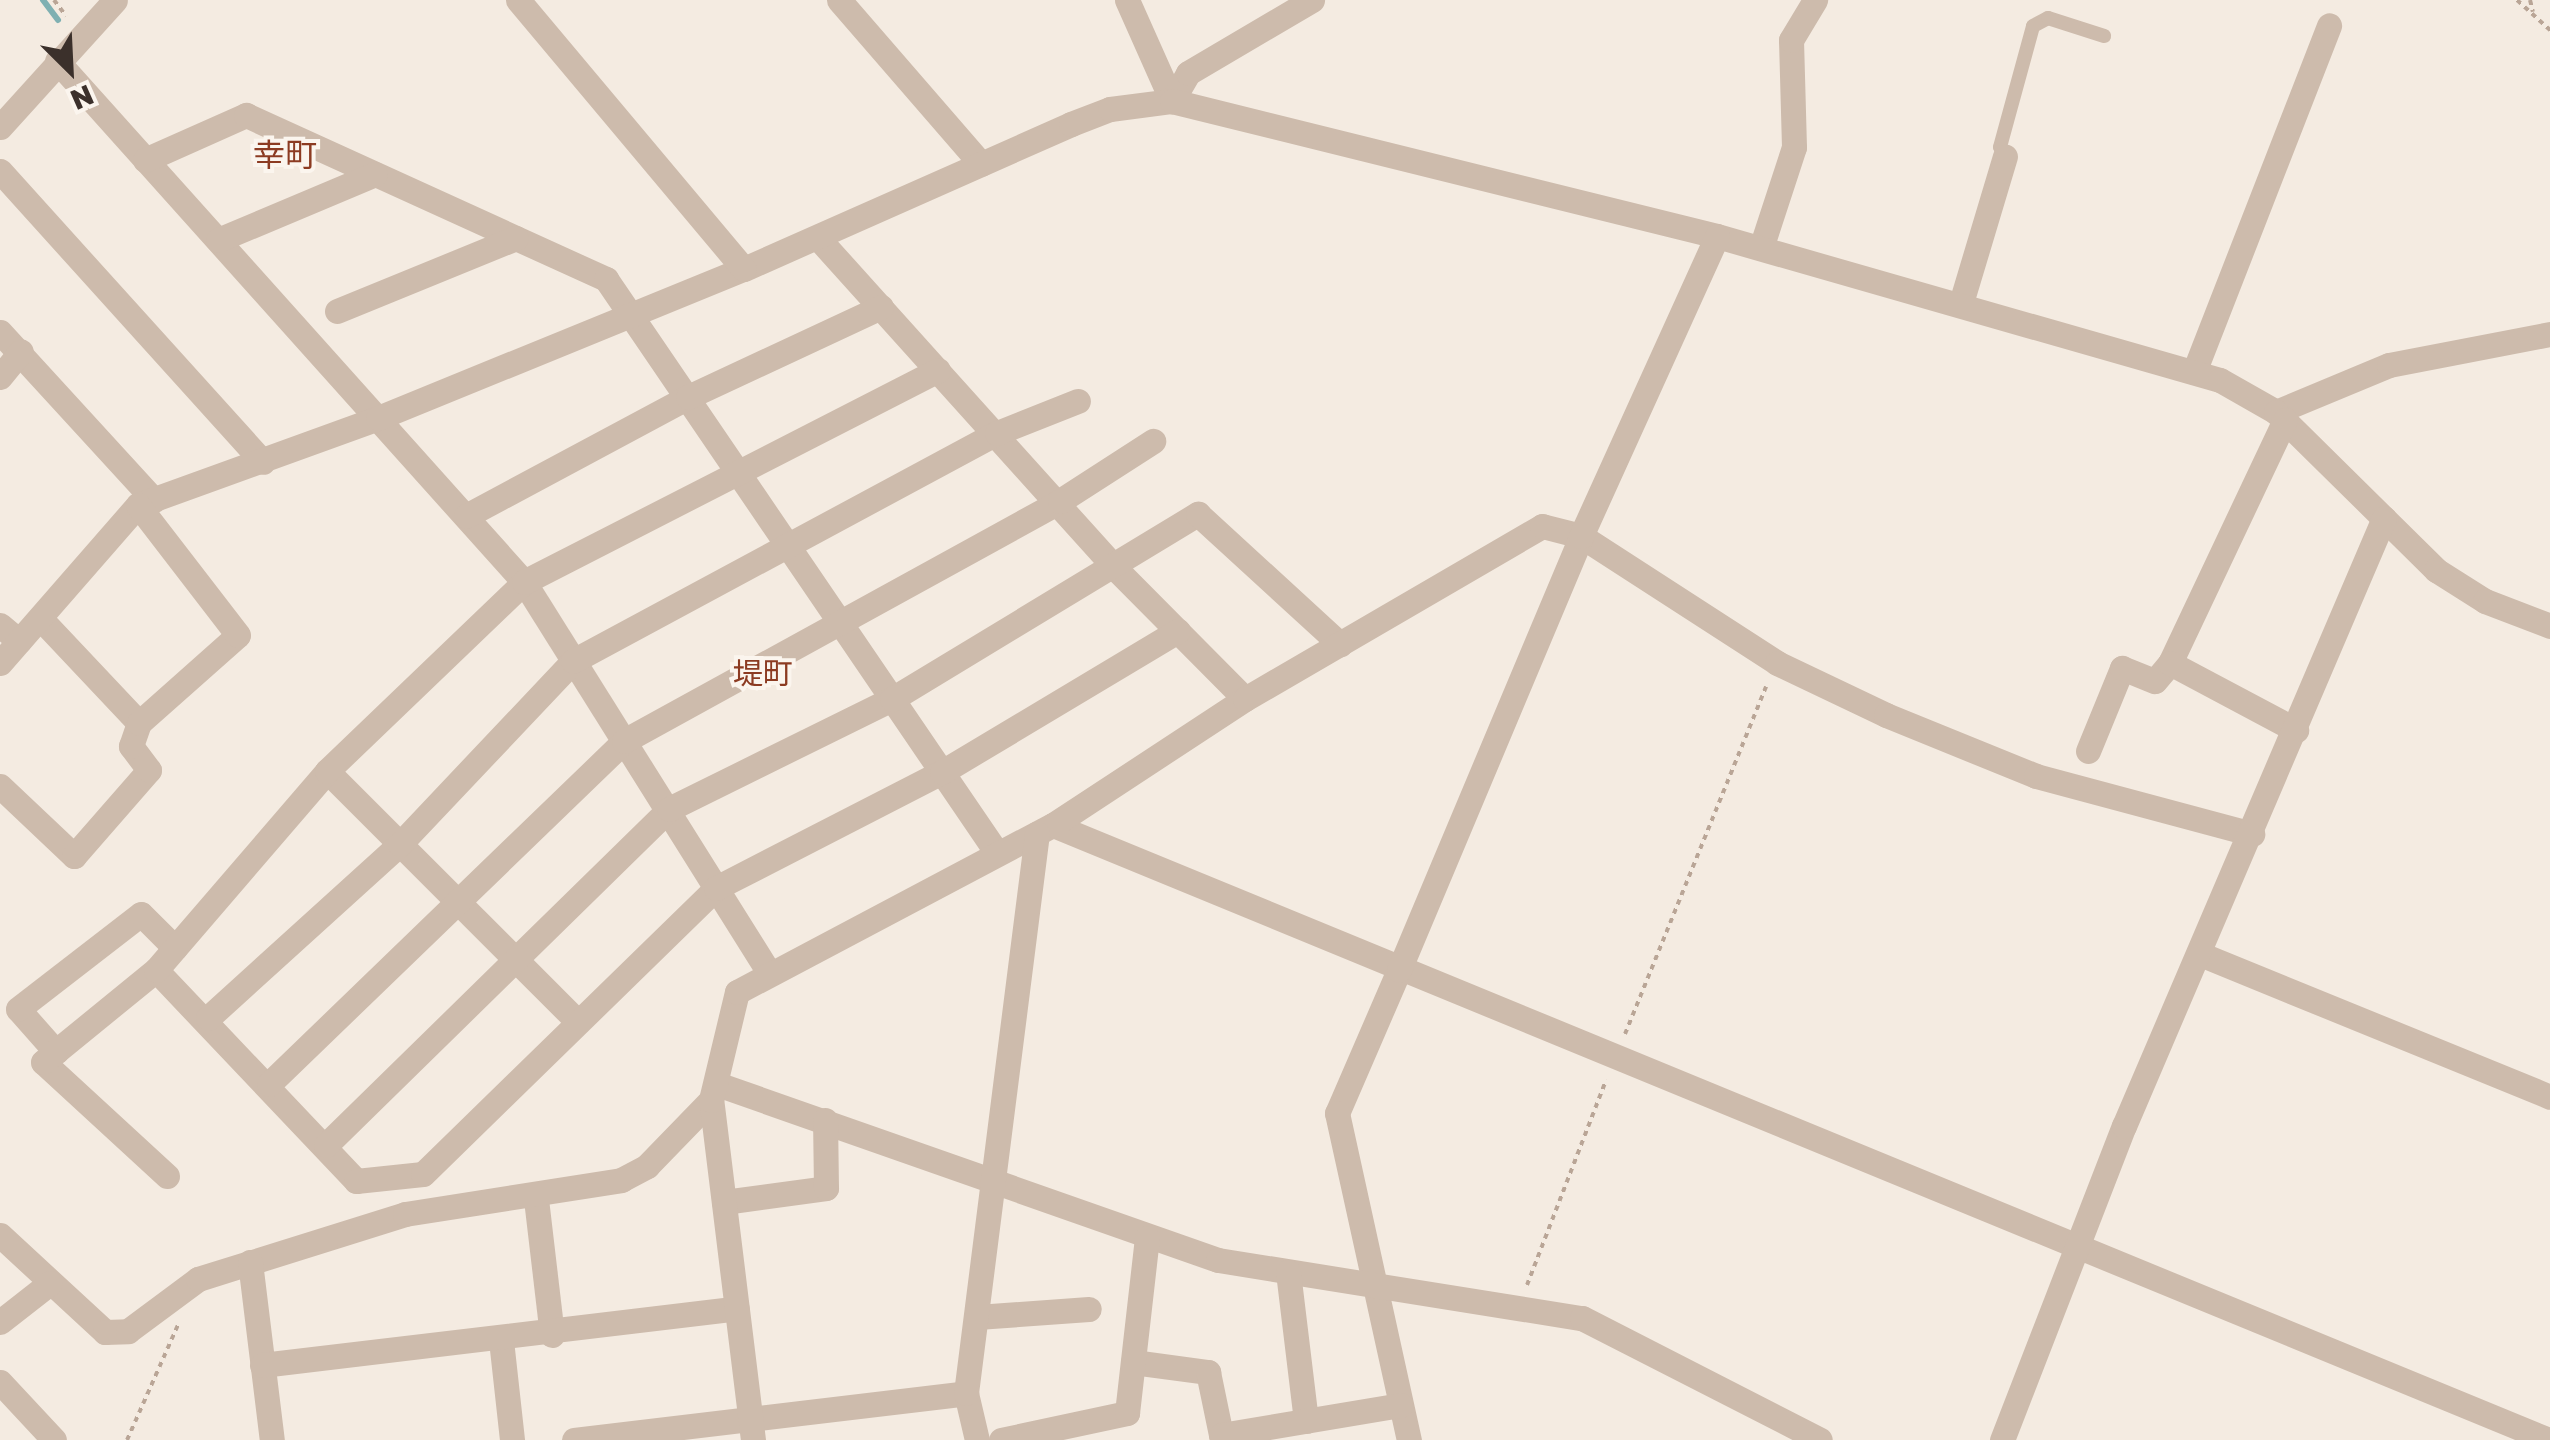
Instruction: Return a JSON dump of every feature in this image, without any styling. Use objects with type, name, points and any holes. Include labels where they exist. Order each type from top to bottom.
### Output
[{"type":"street","points":[[0,127],[115,0]]},
{"type":"street","points":[[518,0],[744,268]]},
{"type":"street","points":[[839,0],[982,164]]},
{"type":"street","points":[[1127,0],[1172,101]]},
{"type":"street","points":[[1172,101],[1188,73],[1312,0]]},
{"type":"street","points":[[1762,248],[1794,147],[1791,40],[1815,0]]},
{"type":"street","points":[[2194,372],[2329,24]]},
{"type":"street","points":[[57,61],[524,582],[769,973]]},
{"type":"street","points":[[0,663],[10,633],[40,618],[146,502],[378,418],[818,238],[1110,109],[1172,101],[1717,236],[2194,372],[2280,416],[2460,587],[2550,626]]},
{"type":"street","points":[[146,160],[246,115],[606,279],[997,853]]},
{"type":"street","points":[[1961,303],[2005,156]]},
{"type":"street","points":[[0,171],[263,462]]},
{"type":"street","points":[[218,240],[375,174]]},
{"type":"street","points":[[1409,1440],[1336,1114],[1582,536],[1717,236]]},
{"type":"street","points":[[336,312],[516,238]]},
{"type":"street","points":[[818,238],[1060,500],[1113,566],[1245,699]]},
{"type":"street","points":[[466,516],[688,396],[881,307]]},
{"type":"street","points":[[0,332],[146,502],[238,635],[140,722],[131,746],[149,770],[74,856],[0,786]]},
{"type":"street","points":[[2088,750],[2122,668],[2155,681],[2170,663],[2280,416],[2389,364],[2550,334]]},
{"type":"street","points":[[0,377],[20,351]]},
{"type":"street","points":[[167,1176],[43,1062],[156,970],[327,771],[524,582],[938,370]]},
{"type":"street","points":[[208,1018],[400,844],[573,661],[997,433],[1078,401]]},
{"type":"street","points":[[269,1084],[624,741],[1060,500],[1152,441]]},
{"type":"street","points":[[326,1146],[669,809],[892,699],[1198,514],[1340,644]]},
{"type":"street","points":[[2002,1440],[2078,1248],[2384,518]]},
{"type":"street","points":[[752,1428],[714,1092],[737,992],[1045,829],[1245,699],[1542,526],[1582,536],[1777,664],[2036,776],[2252,834]]},
{"type":"street","points":[[40,618],[140,722]]},
{"type":"street","points":[[156,970],[208,1018],[356,1181],[423,1174],[716,888],[942,772],[1178,631]]},
{"type":"street","points":[[2170,663],[2296,730]]},
{"type":"street","points":[[327,771],[578,1022]]},
{"type":"street","points":[[1045,829],[2549,1440]]},
{"type":"street","points":[[977,1440],[966,1392],[1045,829]]},
{"type":"street","points":[[56,1052],[18,1009],[141,914],[175,948]]},
{"type":"street","points":[[2200,954],[2550,1096]]},
{"type":"street","points":[[714,1092],[825,1120],[1147,1238],[1218,1260],[1376,1287],[1520,1304],[1582,1318],[1820,1440]]},
{"type":"street","points":[[0,1235],[104,1332],[128,1331],[198,1280],[405,1214],[536,1199],[622,1180],[647,1166],[714,1092]]},
{"type":"street","points":[[724,1202],[826,1188],[825,1120]]},
{"type":"street","points":[[536,1199],[552,1335]]},
{"type":"street","points":[[1001,1440],[1127,1413],[1147,1238]]},
{"type":"street","points":[[250,1262],[272,1440]]},
{"type":"street","points":[[1288,1272],[1306,1421]]},
{"type":"street","points":[[0,1322],[50,1283]]},
{"type":"street","points":[[262,1365],[552,1335],[737,1308]]},
{"type":"street","points":[[977,1317],[1089,1309]]},
{"type":"street","points":[[502,1340],[512,1440]]},
{"type":"street","points":[[1133,1362],[1208,1372],[1221,1436],[1401,1405]]},
{"type":"street","points":[[0,1382],[54,1440]]},
{"type":"street","points":[[580,1439],[752,1428],[966,1392]]},
{"type":"lane","points":[[2005,156],[2000,146],[2033,26],[2048,18],[2104,36]]},
{"type":"path","points":[[2517,0],[2550,30]]},
{"type":"path","points":[[2530,0],[2535,16]]},
{"type":"path","points":[[1520,1304],[1615,1058],[1777,664]]},
{"type":"path","points":[[128,1440],[182,1315]]},
{"type":"waterway","points":[[43,0],[58,20]]},
{"type":"district","name":"幸町","points":[[285,154]]},
{"type":"district","name":"堤町","points":[[763,673]]}]
